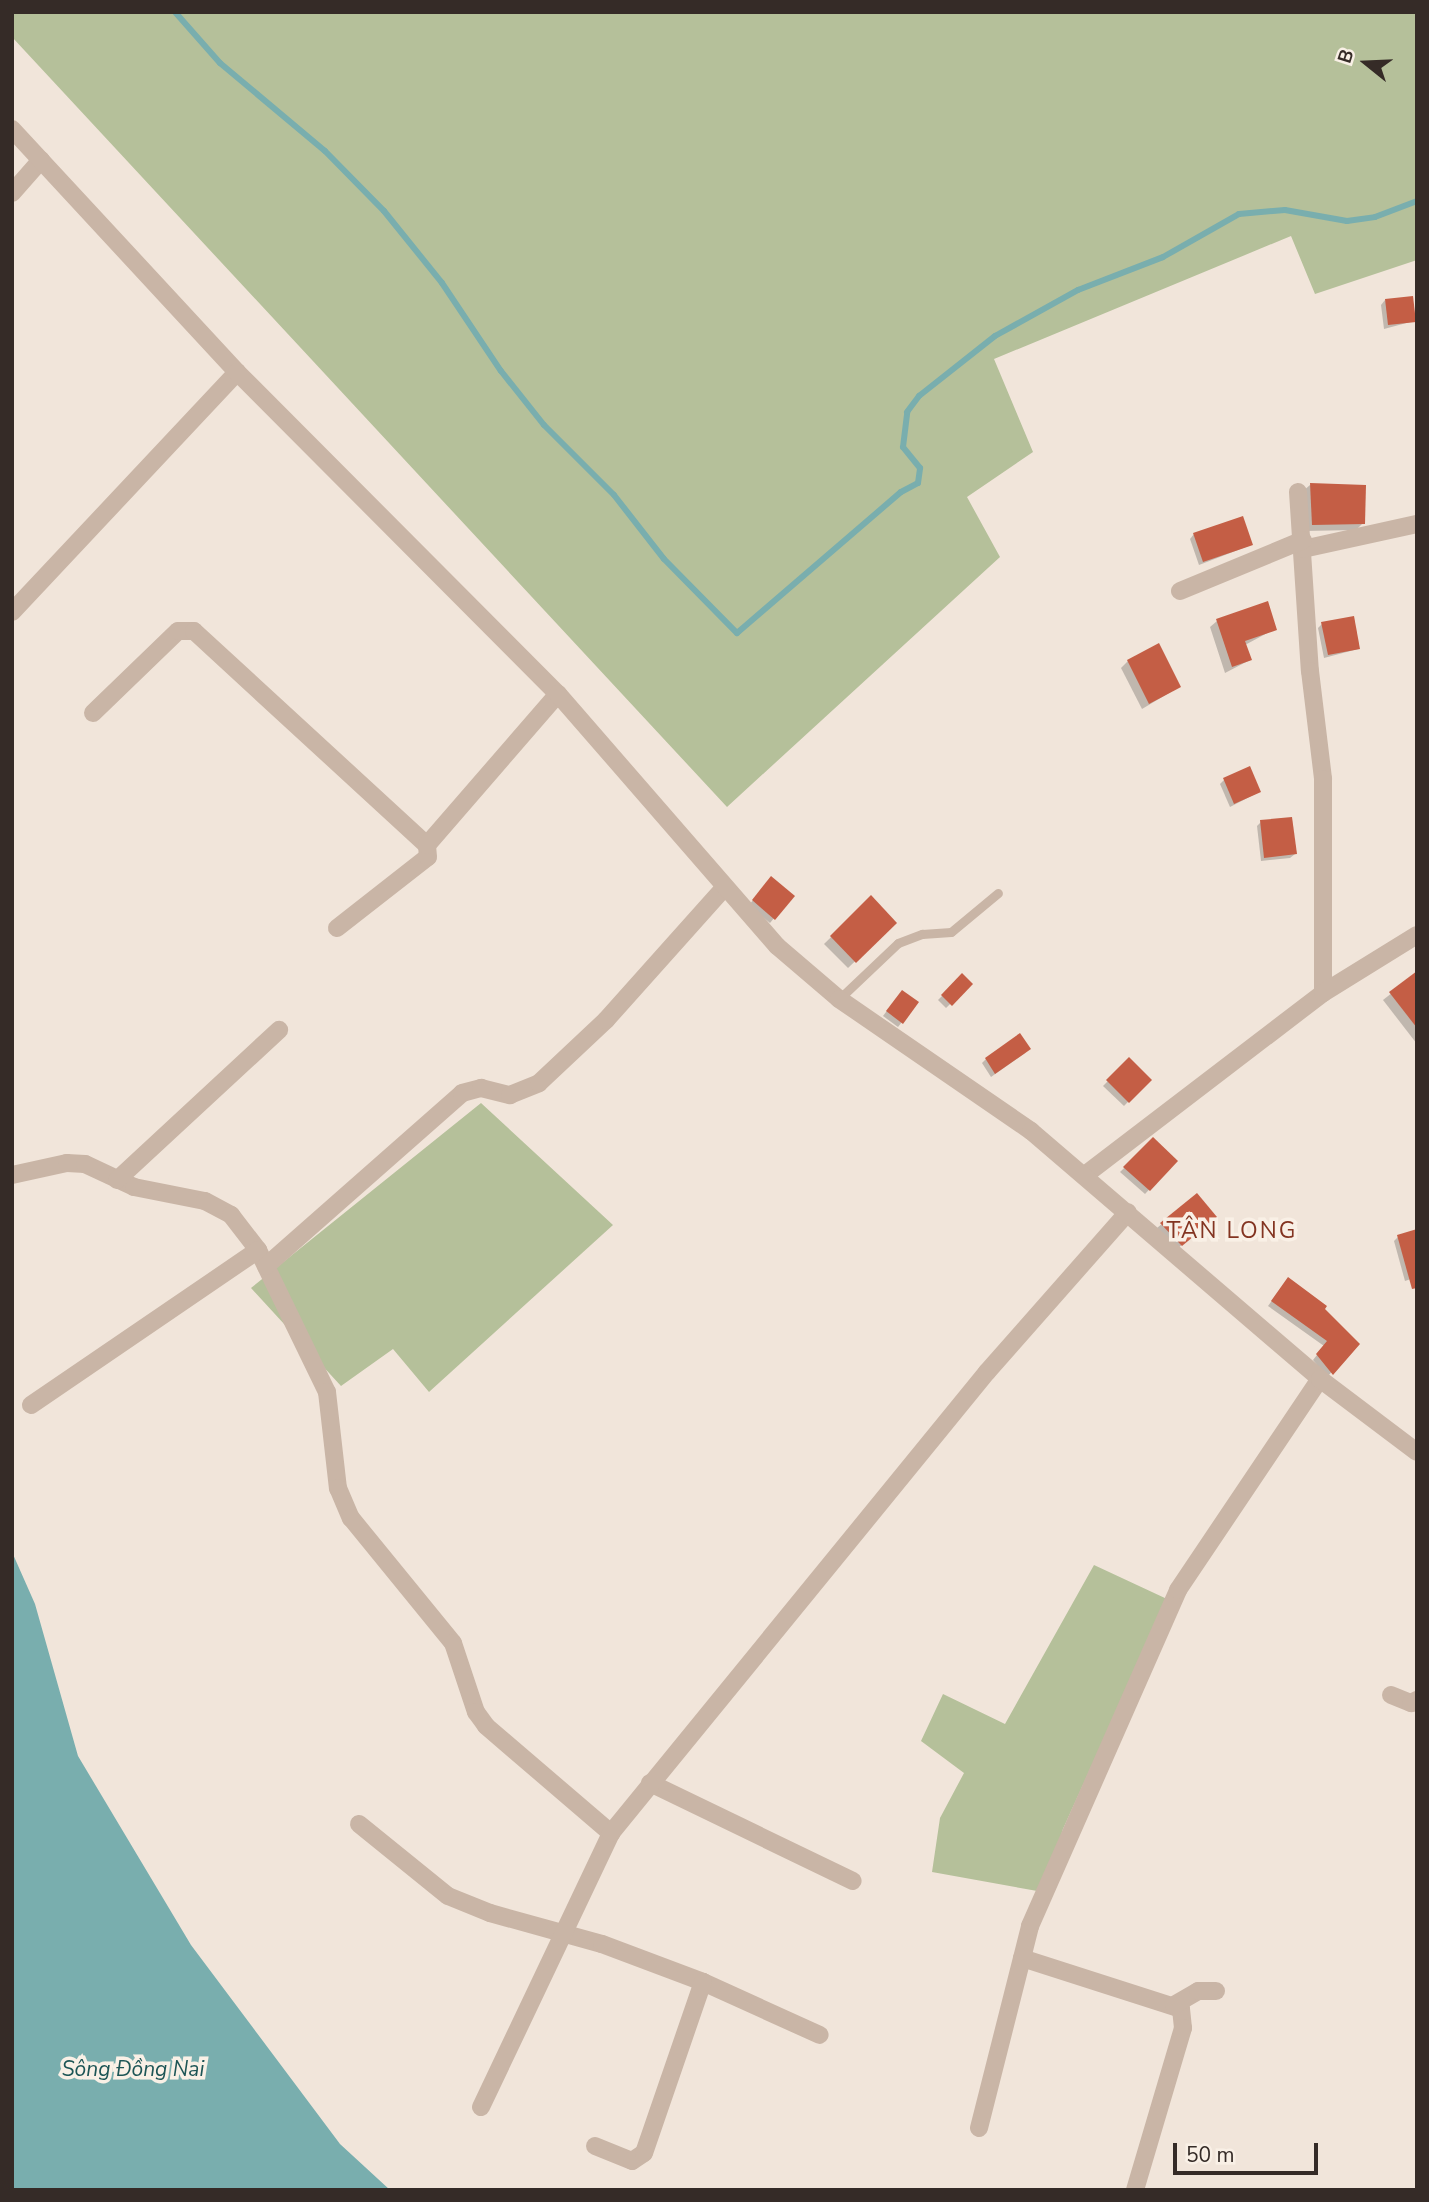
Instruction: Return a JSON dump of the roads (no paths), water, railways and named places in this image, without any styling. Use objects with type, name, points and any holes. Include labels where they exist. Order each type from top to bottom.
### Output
[{"type":"street","points":[[12,129],[237,372],[558,694],[777,946],[839,999],[1031,1131],[1320,1379],[1417,1452]]},
{"type":"street","points":[[12,193],[41,160]]},
{"type":"street","points":[[12,612],[237,372]]},
{"type":"street","points":[[1298,492],[1310,671],[1323,779],[1323,993]]},
{"type":"street","points":[[1180,591],[1303,545],[1417,524]]},
{"type":"street","points":[[93,713],[178,631],[194,631],[427,845],[428,857],[337,928]]},
{"type":"street","points":[[427,845],[558,694]]},
{"type":"street","points":[[31,1405],[262,1258],[461,1093],[481,1088],[510,1094],[540,1083],[606,1020],[724,888]]},
{"type":"street","points":[[1085,1175],[1323,993],[1417,935]]},
{"type":"street","points":[[117,1180],[279,1030]]},
{"type":"street","points":[[12,1175],[66,1163],[85,1164],[117,1180],[220,1206],[262,1258],[327,1392],[338,1488],[351,1518],[453,1643],[476,1712],[486,1726],[611,1833]]},
{"type":"street","points":[[481,2107],[568,1933],[611,1833],[987,1372],[1128,1212]]},
{"type":"street","points":[[979,2128],[1022,1958],[1065,1839],[1178,1590],[1320,1379]]},
{"type":"street","points":[[1391,1695],[1411,1703],[1417,1700]]},
{"type":"street","points":[[650,1783],[853,1881]]},
{"type":"street","points":[[359,1824],[448,1896],[490,1913],[568,1933],[703,1982],[820,2035]]},
{"type":"street","points":[[1022,1958],[1181,2009],[1183,2028],[1135,2190]]},
{"type":"street","points":[[595,2146],[632,2161],[644,2153],[703,1982]]},
{"type":"street","points":[[1174,2005],[1198,1991],[1216,1991]]},
{"type":"lane","points":[[839,999],[898,943],[922,934],[951,932],[998,893]]},
{"type":"water","name":"Sông Đồng Nai","points":[[12,1552],[35,1604],[78,1756],[191,1945],[340,2144],[390,2190],[12,2190]]},
{"type":"waterway","points":[[175,12],[220,63],[325,151],[384,211],[442,283],[501,371],[544,425],[614,495],[664,559],[737,633],[901,492],[918,483],[920,468],[903,447],[907,412],[919,396],[995,336],[1078,290],[1163,257],[1239,214],[1285,210],[1347,221],[1375,217],[1417,201]]},
{"type":"district","name":"TÂN LONG","points":[[1232,1231]]}]
